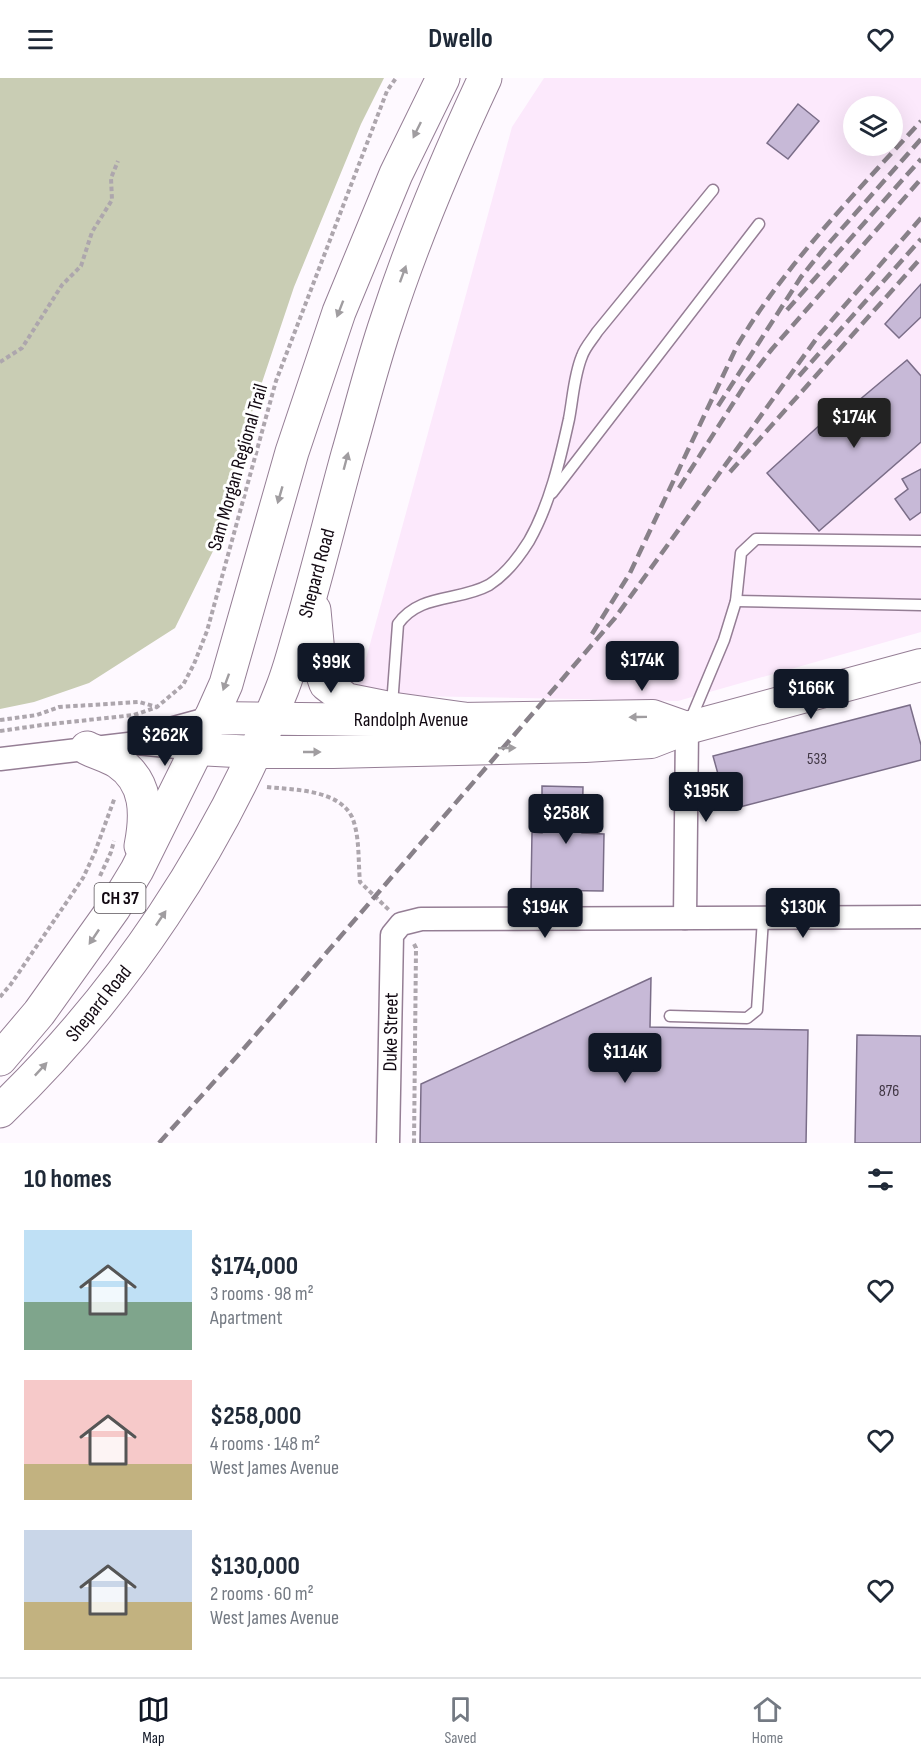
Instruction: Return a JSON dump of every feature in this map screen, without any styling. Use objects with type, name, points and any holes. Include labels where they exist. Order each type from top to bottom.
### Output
[{"type":"highway","name":"Shepard Road","points":[[0,1059],[39,1013],[84,951],[137,870],[197,749],[226,684],[292,452],[335,324],[396,174],[443,78]]},
{"type":"highway","name":"Shepard Road","points":[[0,1111],[42,1069],[124,973],[181,888],[212,836],[270,718],[284,686],[313,587],[386,321],[435,187],[486,78]]},
{"type":"highway","points":[[313,587],[319,664],[326,684],[347,700],[392,714],[464,719]]},
{"type":"highway","points":[[87,748],[115,760],[126,768],[144,800],[145,824],[137,870]]},
{"type":"street","name":"Randolph Avenue","points":[[0,759],[137,743],[254,752],[333,752],[596,746],[651,742],[687,728],[921,665]]},
{"type":"street","name":"Randolph Avenue","points":[[137,743],[155,733],[210,718],[392,714]]},
{"type":"street","name":"Randolph Avenue","points":[[464,719],[653,716],[687,728]]},
{"type":"street","points":[[685,918],[687,728]]},
{"type":"street","points":[[406,931],[421,919],[921,917]]},
{"type":"street","name":"Duke Street","points":[[388,1143],[392,934],[406,931]]},
{"type":"lane","points":[[392,714],[398,624],[405,615],[419,605],[470,593],[489,585],[503,574],[529,540],[548,498],[558,466],[582,354],[712,190]]},
{"type":"lane","points":[[548,498],[759,224]]},
{"type":"lane","points":[[687,728],[724,640],[736,601],[741,553],[756,539],[921,541]]},
{"type":"lane","points":[[736,601],[921,605]]},
{"type":"lane","points":[[670,1016],[747,1018],[757,1010],[763,919]]},
{"type":"path","name":"Sam Morgan Regional Trail","points":[[0,731],[134,715],[157,707],[183,685],[207,631],[276,381],[387,91],[396,78]]},
{"type":"path","points":[[0,362],[22,348],[62,285],[81,266],[92,232],[112,200],[111,178],[118,161]]},
{"type":"path","points":[[0,720],[37,715],[59,707],[140,702],[157,707]]},
{"type":"path","points":[[296,791],[326,796],[343,806],[351,817],[356,834],[360,882],[384,904],[406,931],[416,948],[414,1143]]},
{"type":"path","points":[[0,997],[83,878],[95,852],[113,798],[120,793]]},
{"type":"path","points":[[97,881],[111,852],[116,833]]},
{"type":"shaded area","points":[[544,78],[921,78],[921,632],[678,701],[356,695],[512,127]]},
{"type":"green space","points":[[0,78],[384,78],[361,124],[294,287],[247,427],[214,549],[175,628],[89,683],[34,702],[0,709]]},
{"type":"building","points":[[798,104],[819,121],[788,159],[767,143]]},
{"type":"building","points":[[921,284],[921,317],[899,338],[885,324]]},
{"type":"building","points":[[907,360],[921,376],[921,442],[819,531],[767,473],[823,422],[827,427]]},
{"type":"building","points":[[921,469],[921,512],[910,520],[895,499],[908,489],[902,479]]},
{"type":"building","points":[[910,705],[921,745],[921,760],[728,810],[713,756]]},
{"type":"building","points":[[542,786],[583,787],[582,833],[604,834],[603,891],[531,890],[532,832],[542,833]]},
{"type":"building","points":[[651,978],[650,1027],[808,1030],[806,1143],[420,1143],[421,1084]]},
{"type":"building","points":[[857,1035],[921,1036],[921,1143],[855,1143]]},
{"type":"railway","points":[[592,634],[630,573],[737,346],[800,257],[921,121]]},
{"type":"railway","points":[[718,406],[801,277],[921,139]]},
{"type":"railway","points":[[787,310],[921,159]]},
{"type":"railway","points":[[679,488],[748,380],[772,349],[921,179]]},
{"type":"railway","points":[[159,1143],[240,1053],[615,618],[819,335],[921,218]]},
{"type":"railway","points":[[799,376],[921,239]]},
{"type":"railway","points":[[730,472],[921,258]]}]
